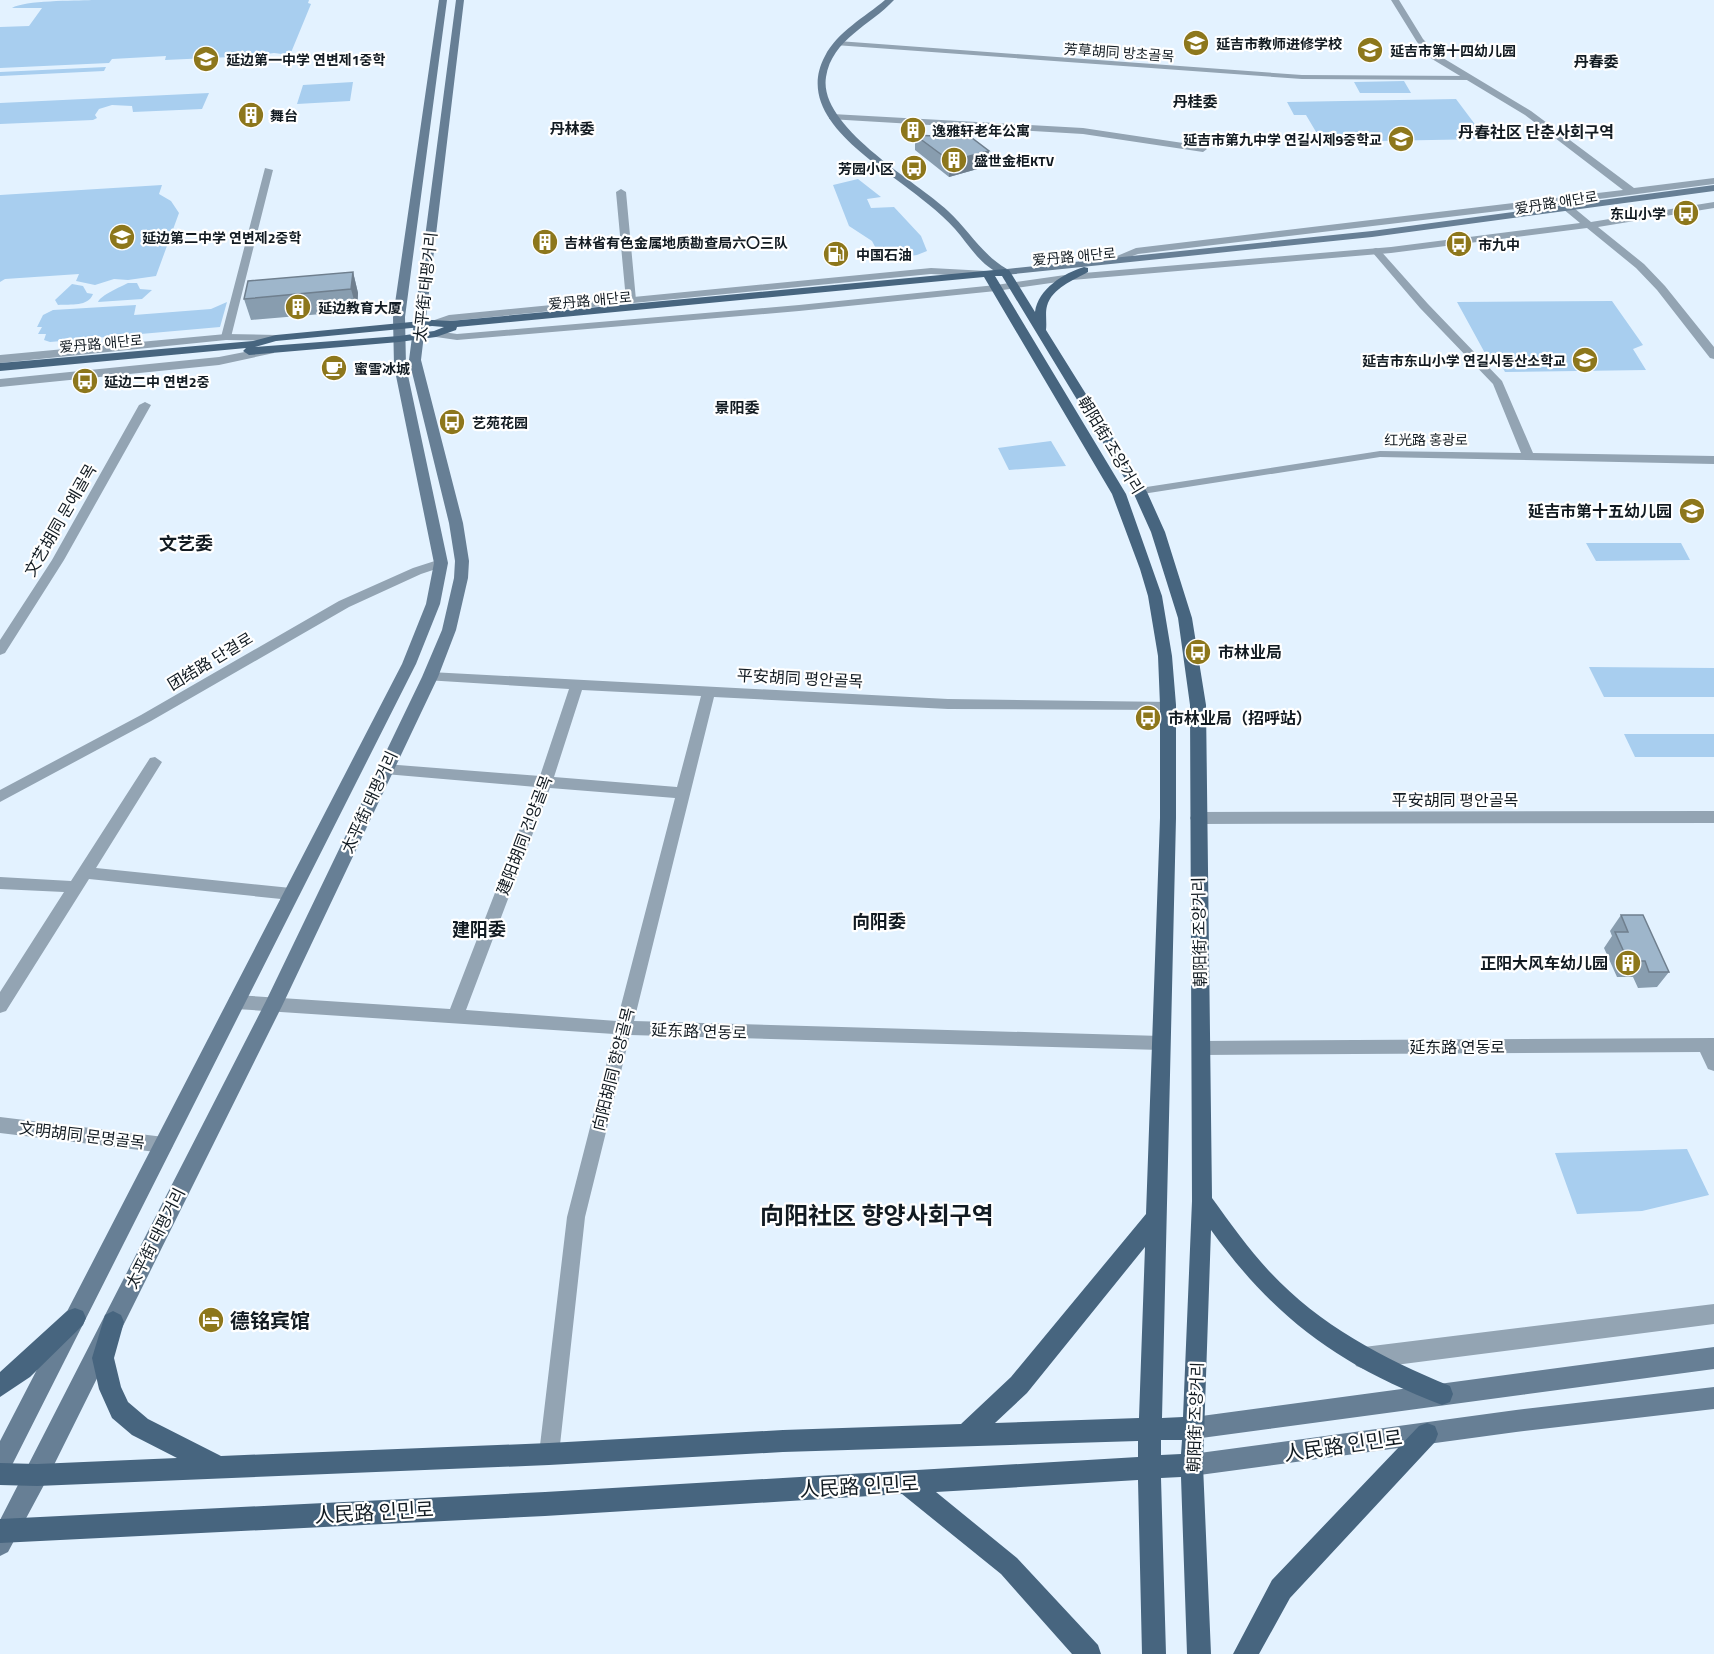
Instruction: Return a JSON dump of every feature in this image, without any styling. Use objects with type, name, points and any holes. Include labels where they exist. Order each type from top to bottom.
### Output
[{"type":"main road","name":"太平街 태평거리","points":[[0,1465],[416,648],[433,604],[441,563],[400,366],[400,307],[443,0]]},
{"type":"main road","name":"太平街 태평거리","points":[[2,1536],[37,1475],[274,1004],[430,677],[449,630],[461,578],[462,561],[456,523],[415,360],[427,329],[459,0]]},
{"type":"main road","name":"朝阳街 조양거리","points":[[890,0],[838,44],[828,56],[821,77],[823,97],[832,117],[860,146],[954,222],[991,276],[1119,494],[1155,596],[1165,656],[1168,705],[1168,818],[1149,1467],[1154,1654]]},
{"type":"main road","name":"爱丹路 애단로","points":[[991,276],[1010,278],[1438,235],[1714,188]]},
{"type":"main road","name":"爱丹路 애단로","points":[[1010,278],[1115,259],[1372,234],[1714,194]]},
{"type":"main road","points":[[1041,329],[1042,304],[1045,298],[1058,285],[1084,270]]},
{"type":"main road","name":"朝阳街 조양거리","points":[[1010,278],[1140,492],[1158,532],[1185,618],[1198,705],[1197,818],[1202,1201],[1192,1465],[1199,1654]]},
{"type":"main road","name":"爱丹路 애단로","points":[[0,373],[223,351],[270,351],[427,329]]},
{"type":"main road","name":"爱丹路 애단로","points":[[0,367],[253,344],[276,338],[350,338]]},
{"type":"main road","points":[[1202,1201],[1233,1244],[1270,1288],[1300,1314],[1362,1358],[1419,1386],[1442,1394]]},
{"type":"main road","points":[[966,1435],[1019,1385],[1155,1218]]},
{"type":"main road","points":[[0,1386],[22,1369],[75,1318]]},
{"type":"main road","points":[[113,1322],[104,1358],[110,1389],[120,1410],[140,1427],[218,1466]]},
{"type":"main road","name":"人民路 인민로","points":[[0,1474],[37,1475],[549,1454],[783,1441],[1194,1428],[1714,1359]]},
{"type":"main road","name":"人民路 인민로","points":[[2,1536],[1192,1465],[1516,1421],[1714,1398]]},
{"type":"main road","points":[[1245,1654],[1281,1589],[1427,1434]]},
{"type":"main road","points":[[907,1483],[1009,1566],[1089,1654]]},
{"type":"street","points":[[1395,0],[1420,40],[1434,57],[1528,113],[1632,192]]},
{"type":"street","name":"芳草胡同 방초골목","points":[[838,44],[1302,77],[1470,78]]},
{"type":"street","points":[[832,117],[1083,131],[1203,149]]},
{"type":"street","points":[[226,337],[268,170]]},
{"type":"street","name":"爱丹路 애단로","points":[[1115,259],[1136,251],[1559,201],[1714,180]]},
{"type":"street","points":[[621,192],[631,300]]},
{"type":"street","points":[[1559,201],[1624,252],[1661,288],[1714,355]]},
{"type":"street","name":"爱丹路 애단로","points":[[1010,278],[1072,277],[1376,251],[1589,225],[1714,205]]},
{"type":"street","points":[[1376,251],[1497,383],[1528,456]]},
{"type":"street","name":"爱丹路 애단로","points":[[427,329],[449,318],[931,271],[991,276]]},
{"type":"street","name":"爱丹路 애단로","points":[[427,329],[457,337],[799,308],[991,276]]},
{"type":"street","name":"爱丹路 애단로","points":[[0,359],[226,337],[276,338]]},
{"type":"street","name":"爱丹路 애단로","points":[[0,383],[219,361],[270,351]]},
{"type":"street","name":"文艺胡同 문예골목","points":[[0,650],[58,560],[145,405]]},
{"type":"street","name":"红光路 홍광로","points":[[1140,492],[1380,454],[1714,460]]},
{"type":"street","name":"团结路 단결로","points":[[0,797],[146,718],[344,604],[417,571],[441,563]]},
{"type":"street","name":"平安胡同 평안골목","points":[[430,677],[948,704],[1168,705]]},
{"type":"street","name":"建阳胡同 건양골목","points":[[455,1017],[545,782],[577,684]]},
{"type":"street","name":"向阳胡同 향양골목","points":[[549,1454],[576,1217],[709,691]]},
{"type":"street","points":[[0,1006],[155,762]]},
{"type":"street","points":[[385,769],[683,793]]},
{"type":"street","name":"平安胡同 평안골목","points":[[1197,818],[1714,817]]},
{"type":"street","points":[[0,883],[81,880],[291,894]]},
{"type":"street","name":"延东路 연동로","points":[[237,1002],[623,1028],[1161,1043]]},
{"type":"street","points":[[1710,1046],[1714,1064]]},
{"type":"street","name":"延东路 연동로","points":[[1201,1048],[1710,1046]]},
{"type":"street","name":"文明胡同 문명골목","points":[[0,1125],[164,1144]]},
{"type":"street","points":[[1362,1358],[1714,1314]]},
{"type":"shaded area","points":[[309,0],[308,3],[311,4],[290,55],[274,53],[259,55],[258,52],[254,52],[252,56],[165,60],[166,56],[112,59],[109,63],[0,68],[0,27],[29,26],[42,8],[12,8],[38,2]]},
{"type":"shaded area","points":[[106,67],[104,71],[0,76],[0,72]]},
{"type":"shaded area","points":[[1404,81],[1411,93],[1360,93],[1354,82]]},
{"type":"shaded area","points":[[353,82],[350,101],[297,104],[303,85]]},
{"type":"shaded area","points":[[209,93],[202,109],[133,112],[132,106],[112,105],[99,109],[95,115],[97,118],[93,120],[0,124],[0,103]]},
{"type":"shaded area","points":[[1456,99],[1486,139],[1322,142],[1306,115],[1294,115],[1287,102]]},
{"type":"shaded area","points":[[858,179],[881,197],[867,199],[871,208],[894,207],[921,236],[927,251],[917,255],[882,260],[872,241],[849,226],[833,185]]},
{"type":"shaded area","points":[[162,185],[159,194],[171,201],[179,213],[156,276],[128,280],[114,279],[95,285],[76,281],[79,274],[5,279],[0,282],[0,195]]},
{"type":"shaded area","points":[[128,283],[137,283],[140,289],[152,290],[142,299],[98,302],[107,294]]},
{"type":"shaded area","points":[[72,284],[83,286],[87,293],[93,294],[91,298],[83,303],[58,305],[55,300]]},
{"type":"shaded area","points":[[1612,301],[1643,345],[1633,349],[1646,370],[1505,372],[1496,355],[1486,355],[1457,302]]},
{"type":"shaded area","points":[[227,302],[220,327],[50,342],[44,340],[46,334],[38,334],[42,327],[37,327],[43,315],[53,310],[136,305],[134,315],[211,309]]},
{"type":"shaded area","points":[[1051,441],[1066,466],[1009,470],[998,448]]},
{"type":"shaded area","points":[[1586,543],[1681,543],[1690,560],[1596,561]]},
{"type":"shaded area","points":[[1589,667],[1714,668],[1714,697],[1604,697]]},
{"type":"shaded area","points":[[1624,734],[1714,734],[1714,757],[1635,757]]},
{"type":"shaded area","points":[[1687,1149],[1709,1195],[1642,1211],[1577,1214],[1555,1153]]},
{"type":"building","points":[[915,135],[972,138],[989,151],[950,161]]},
{"type":"building","points":[[353,272],[351,289],[244,299],[248,281]]},
{"type":"building","points":[[1621,915],[1643,915],[1669,972],[1649,972],[1645,961],[1628,961],[1615,932],[1628,932]]},
{"type":"place","name":"延吉市教师进修学校","points":[[1196,43]]},
{"type":"place","name":"延吉市第十四幼儿园","points":[[1370,50]]},
{"type":"place","name":"延边第一中学 연변제1중학","points":[[206,59]]},
{"type":"place","name":"舞台","points":[[251,115]]},
{"type":"place","name":"逸雅轩老年公寓","points":[[913,130]]},
{"type":"place","name":"延吉市第九中学 연길시제9중학교","points":[[1401,139]]},
{"type":"place","name":"盛世金柜KTV","points":[[954,160]]},
{"type":"place","name":"芳园小区","points":[[914,168]]},
{"type":"place","name":"东山小学","points":[[1686,213]]},
{"type":"place","name":"延边第二中学 연변제2중학","points":[[122,237]]},
{"type":"place","name":"吉林省有色金属地质勘查局六〇三队","points":[[545,242]]},
{"type":"place","name":"市九中","points":[[1459,244]]},
{"type":"place","name":"中国石油","points":[[836,254]]},
{"type":"place","name":"延边教育大厦","points":[[298,307]]},
{"type":"place","name":"延吉市东山小学 연길시동산소학교","points":[[1585,360]]},
{"type":"place","name":"蜜雪冰城","points":[[334,368]]},
{"type":"place","name":"延边二中 연변2중","points":[[85,381]]},
{"type":"place","name":"艺苑花园","points":[[452,422]]},
{"type":"place","name":"延吉市第十五幼儿园","points":[[1692,511]]},
{"type":"place","name":"市林业局","points":[[1198,652]]},
{"type":"place","name":"市林业局（招呼站）","points":[[1148,718]]},
{"type":"place","name":"正阳大风车幼儿园","points":[[1628,963]]},
{"type":"place","name":"德铭宾馆","points":[[211,1320]]},
{"type":"district","name":"丹春委","points":[[1596,61]]},
{"type":"district","name":"丹桂委","points":[[1195,101]]},
{"type":"district","name":"丹林委","points":[[572,128]]},
{"type":"district","name":"丹春社区 단춘사회구역","points":[[1536,132]]},
{"type":"district","name":"景阳委","points":[[737,407]]},
{"type":"district","name":"文艺委","points":[[186,543]]},
{"type":"district","name":"向阳委","points":[[879,921]]},
{"type":"district","name":"建阳委","points":[[479,929]]},
{"type":"district","name":"向阳社区 향양사회구역","points":[[877,1215]]}]
